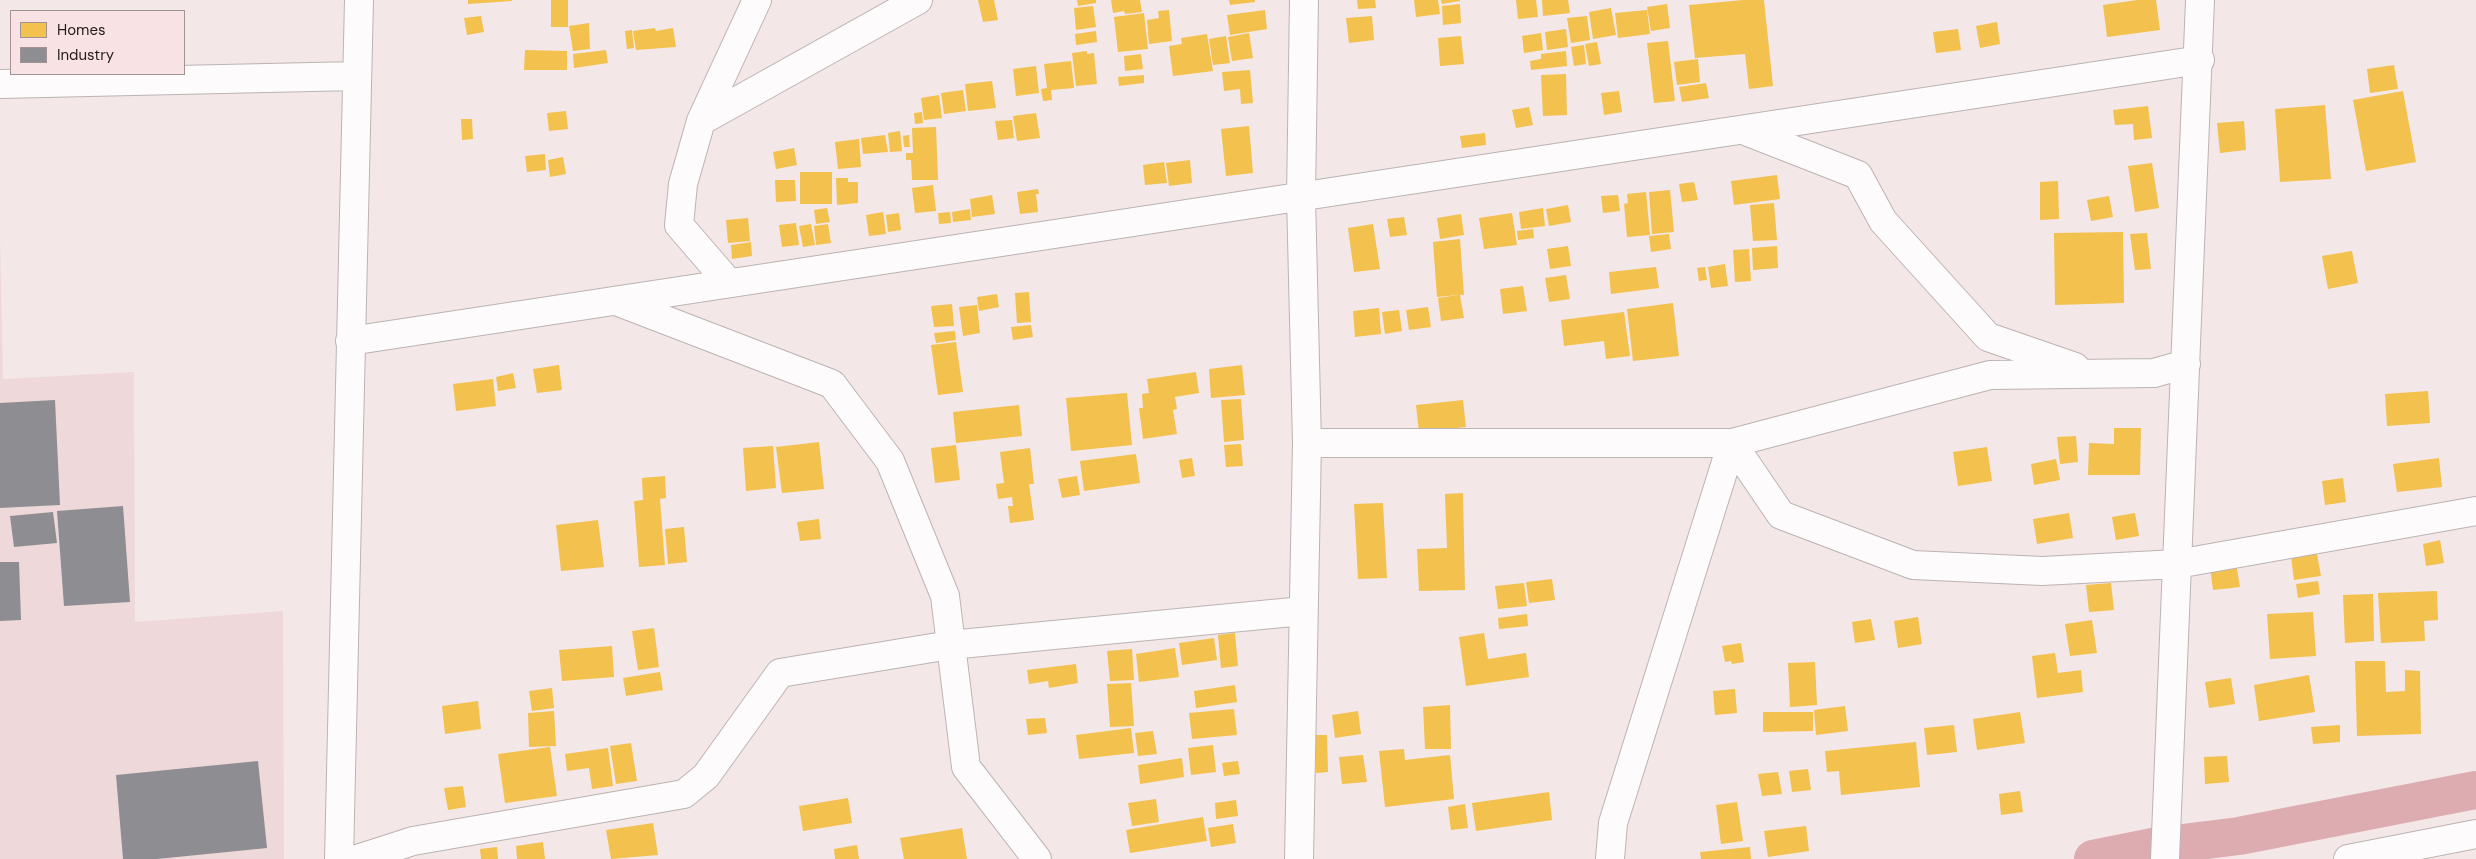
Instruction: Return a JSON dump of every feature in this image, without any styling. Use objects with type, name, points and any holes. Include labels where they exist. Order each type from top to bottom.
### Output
[{"type":"street","points":[[339,859],[359,0]]},
{"type":"street","points":[[730,283],[679,224],[683,184],[702,121],[754,6],[778,0]]},
{"type":"street","points":[[702,121],[918,0]]},
{"type":"street","points":[[1298,859],[1307,443],[1301,197],[1304,0]]},
{"type":"street","points":[[2165,859],[2200,60],[2200,0]]},
{"type":"street","points":[[350,341],[2200,60]]},
{"type":"street","points":[[0,84],[356,76]]},
{"type":"street","points":[[1741,130],[1858,175],[1883,221],[1988,337],[2093,374]]},
{"type":"street","points":[[615,300],[832,384],[890,461],[945,596],[966,767],[1037,859]]},
{"type":"street","points":[[1307,443],[1732,443],[1990,375],[2154,373],[2186,364]]},
{"type":"street","points":[[1732,443],[1782,515],[1913,565],[2042,571],[2177,564],[2476,510]]},
{"type":"street","points":[[1610,859],[1613,823],[1732,443]]},
{"type":"street","points":[[357,859],[413,841],[684,794],[706,776],[780,673],[950,645],[1303,611]]},
{"type":"street","points":[[2348,859],[2476,834]]},
{"type":"shaded area","points":[[0,236],[3,379],[134,372],[135,622],[283,611],[284,859],[0,859]]},
{"type":"building: Homes","points":[[468,0],[512,0],[512,1],[468,4]]},
{"type":"building: Homes","points":[[551,0],[568,0],[568,27],[551,27]]},
{"type":"building: Homes","points":[[978,0],[994,0],[998,20],[983,22]]},
{"type":"building: Homes","points":[[1077,0],[1096,0],[1096,3],[1078,6]]},
{"type":"building: Homes","points":[[1111,0],[1140,0],[1142,12],[1125,14],[1124,11],[1113,13]]},
{"type":"building: Homes","points":[[1229,0],[1255,0],[1255,2],[1230,5]]},
{"type":"building: Homes","points":[[1357,0],[1375,0],[1376,8],[1358,9]]},
{"type":"building: Homes","points":[[1414,0],[1438,0],[1440,14],[1416,17]]},
{"type":"building: Homes","points":[[1441,0],[1460,0],[1460,1],[1442,4]]},
{"type":"building: Homes","points":[[1516,0],[1536,0],[1538,17],[1518,19]]},
{"type":"building: Homes","points":[[1542,0],[1568,0],[1570,13],[1543,16]]},
{"type":"building: Homes","points":[[1764,0],[1773,86],[1749,89],[1745,54],[1695,58],[1689,5]]},
{"type":"building: Homes","points":[[2137,0],[2156,0],[2160,30],[2107,37],[2103,5]]},
{"type":"building: Homes","points":[[1460,4],[1461,23],[1443,25],[1442,6]]},
{"type":"building: Homes","points":[[1667,4],[1670,28],[1651,31],[1647,7]]},
{"type":"building: Homes","points":[[1093,6],[1096,27],[1076,30],[1074,8]]},
{"type":"building: Homes","points":[[1611,8],[1616,35],[1593,39],[1589,12]]},
{"type":"building: Homes","points":[[1169,10],[1172,41],[1149,44],[1147,20],[1159,18],[1158,11]]},
{"type":"building: Homes","points":[[1265,10],[1267,29],[1230,35],[1227,15]]},
{"type":"building: Homes","points":[[1647,10],[1650,34],[1618,38],[1615,13]]},
{"type":"building: Homes","points":[[1144,13],[1148,49],[1118,52],[1114,17]]},
{"type":"building: Homes","points":[[481,16],[484,32],[467,35],[464,18]]},
{"type":"building: Homes","points":[[1372,16],[1374,40],[1349,43],[1346,18]]},
{"type":"building: Homes","points":[[1587,16],[1590,40],[1571,43],[1567,18]]},
{"type":"building: Homes","points":[[1997,22],[2000,44],[1980,48],[1976,26]]},
{"type":"building: Homes","points":[[589,23],[590,49],[573,51],[569,26]]},
{"type":"building: Homes","points":[[655,28],[656,31],[673,28],[676,47],[636,50],[633,31]]},
{"type":"building: Homes","points":[[1566,29],[1568,47],[1547,50],[1545,32]]},
{"type":"building: Homes","points":[[1958,29],[1961,50],[1936,53],[1933,32]]},
{"type":"building: Homes","points":[[632,30],[634,48],[627,49],[625,31]]},
{"type":"building: Homes","points":[[1096,31],[1097,42],[1076,45],[1075,34]]},
{"type":"building: Homes","points":[[1249,33],[1253,58],[1232,61],[1228,37]]},
{"type":"building: Homes","points":[[1541,33],[1543,50],[1524,53],[1522,36]]},
{"type":"building: Homes","points":[[1207,34],[1213,71],[1173,76],[1169,46],[1182,44],[1181,38]]},
{"type":"building: Homes","points":[[1226,36],[1230,63],[1213,65],[1209,39]]},
{"type":"building: Homes","points":[[1461,36],[1464,64],[1440,66],[1438,38]]},
{"type":"building: Homes","points":[[1668,41],[1675,101],[1654,103],[1647,43]]},
{"type":"building: Homes","points":[[1597,42],[1601,64],[1589,66],[1585,44]]},
{"type":"building: Homes","points":[[1584,45],[1586,64],[1574,66],[1571,47]]},
{"type":"building: Homes","points":[[525,50],[567,51],[567,70],[524,70]]},
{"type":"building: Homes","points":[[606,50],[608,63],[574,68],[573,54]]},
{"type":"building: Homes","points":[[1087,51],[1087,54],[1094,53],[1097,84],[1076,86],[1072,53]]},
{"type":"building: Homes","points":[[1566,51],[1567,66],[1531,70],[1530,61],[1541,59],[1541,54]]},
{"type":"building: Homes","points":[[1141,54],[1143,69],[1125,71],[1124,56]]},
{"type":"building: Homes","points":[[1698,59],[1700,82],[1677,85],[1674,62]]},
{"type":"building: Homes","points":[[1071,61],[1074,88],[1051,90],[1052,100],[1043,101],[1041,89],[1047,88],[1044,64]]},
{"type":"building: Homes","points":[[2394,65],[2398,89],[2370,93],[2367,69]]},
{"type":"building: Homes","points":[[1036,66],[1039,93],[1016,96],[1013,69]]},
{"type":"building: Homes","points":[[1250,70],[1253,103],[1241,104],[1240,89],[1224,91],[1222,72]]},
{"type":"building: Homes","points":[[1566,74],[1567,115],[1543,116],[1541,75]]},
{"type":"building: Homes","points":[[1144,75],[1144,83],[1119,86],[1118,77]]},
{"type":"building: Homes","points":[[992,81],[996,108],[968,111],[965,84]]},
{"type":"building: Homes","points":[[1706,83],[1709,98],[1682,102],[1679,87]]},
{"type":"building: Homes","points":[[963,90],[966,111],[944,114],[941,93]]},
{"type":"building: Homes","points":[[1619,91],[1622,112],[1604,115],[1601,93]]},
{"type":"building: Homes","points":[[2403,91],[2416,162],[2366,171],[2353,100]]},
{"type":"building: Homes","points":[[939,95],[942,118],[924,120],[921,98]]},
{"type":"building: Homes","points":[[2325,105],[2331,179],[2280,182],[2275,109]]},
{"type":"building: Homes","points":[[2148,106],[2152,138],[2134,140],[2133,124],[2115,125],[2113,110]]},
{"type":"building: Homes","points":[[1529,107],[1533,125],[1516,128],[1512,110]]},
{"type":"building: Homes","points":[[566,111],[568,129],[549,131],[547,113]]},
{"type":"building: Homes","points":[[922,112],[923,123],[915,124],[914,113]]},
{"type":"building: Homes","points":[[1036,113],[1040,138],[1017,141],[1013,116]]},
{"type":"building: Homes","points":[[461,119],[472,119],[473,139],[462,140]]},
{"type":"building: Homes","points":[[1012,120],[1014,138],[998,140],[995,121]]},
{"type":"building: Homes","points":[[2244,121],[2246,150],[2220,153],[2217,123]]},
{"type":"building: Homes","points":[[1249,126],[1253,173],[1226,176],[1221,129]]},
{"type":"building: Homes","points":[[936,127],[938,180],[912,180],[911,160],[906,160],[906,153],[913,153],[912,128]]},
{"type":"building: Homes","points":[[900,131],[902,151],[890,152],[888,133]]},
{"type":"building: Homes","points":[[1485,133],[1486,145],[1462,148],[1460,136]]},
{"type":"building: Homes","points":[[885,135],[888,152],[863,154],[861,138]]},
{"type":"building: Homes","points":[[909,135],[910,147],[904,147],[903,136]]},
{"type":"building: Homes","points":[[859,139],[861,167],[838,169],[835,142]]},
{"type":"building: Homes","points":[[794,148],[797,165],[776,169],[773,152]]},
{"type":"building: Homes","points":[[545,154],[546,170],[527,172],[525,156]]},
{"type":"building: Homes","points":[[563,157],[566,174],[550,177],[548,160]]},
{"type":"building: Homes","points":[[1190,160],[1192,183],[1169,186],[1166,163]]},
{"type":"building: Homes","points":[[1164,162],[1167,183],[1145,185],[1143,165]]},
{"type":"building: Homes","points":[[2152,163],[2159,208],[2135,212],[2128,166]]},
{"type":"building: Homes","points":[[800,172],[832,172],[832,204],[800,204]]},
{"type":"building: Homes","points":[[1777,175],[1780,199],[1734,205],[1731,181]]},
{"type":"building: Homes","points":[[836,178],[848,178],[848,182],[858,182],[858,203],[837,205]]},
{"type":"building: Homes","points":[[775,180],[795,180],[796,201],[776,202]]},
{"type":"building: Homes","points":[[2058,181],[2059,219],[2040,220],[2040,182]]},
{"type":"building: Homes","points":[[1694,182],[1698,200],[1682,202],[1679,184]]},
{"type":"building: Homes","points":[[933,185],[936,211],[915,213],[912,188]]},
{"type":"building: Homes","points":[[1038,189],[1039,194],[1036,194],[1038,212],[1020,214],[1017,192]]},
{"type":"building: Homes","points":[[1670,190],[1674,232],[1652,234],[1649,192]]},
{"type":"building: Homes","points":[[1646,192],[1650,235],[1627,237],[1624,204],[1628,203],[1627,194]]},
{"type":"building: Homes","points":[[992,195],[995,214],[972,217],[970,199]]},
{"type":"building: Homes","points":[[1618,195],[1620,211],[1603,213],[1601,196]]},
{"type":"building: Homes","points":[[2109,196],[2113,217],[2091,221],[2087,200]]},
{"type":"building: Homes","points":[[1774,203],[1777,240],[1753,241],[1750,205]]},
{"type":"building: Homes","points":[[1568,205],[1571,222],[1549,226],[1546,209]]},
{"type":"building: Homes","points":[[827,208],[830,222],[816,224],[814,210]]},
{"type":"building: Homes","points":[[1543,208],[1545,226],[1521,229],[1519,212]]},
{"type":"building: Homes","points":[[970,209],[971,220],[953,222],[952,212]]},
{"type":"building: Homes","points":[[883,212],[886,234],[869,236],[866,215]]},
{"type":"building: Homes","points":[[950,212],[951,223],[939,224],[938,213]]},
{"type":"building: Homes","points":[[899,213],[901,230],[888,232],[886,215]]},
{"type":"building: Homes","points":[[1512,213],[1517,245],[1484,249],[1479,218]]},
{"type":"building: Homes","points":[[1461,214],[1464,235],[1440,239],[1437,218]]},
{"type":"building: Homes","points":[[1404,217],[1407,235],[1390,237],[1387,219]]},
{"type":"building: Homes","points":[[748,218],[750,241],[728,243],[726,220]]},
{"type":"building: Homes","points":[[796,223],[799,245],[782,247],[779,225]]},
{"type":"building: Homes","points":[[811,224],[815,245],[803,247],[799,226]]},
{"type":"building: Homes","points":[[828,224],[831,243],[816,245],[814,226]]},
{"type":"building: Homes","points":[[1373,224],[1380,269],[1354,272],[1348,228]]},
{"type":"building: Homes","points":[[1533,229],[1534,238],[1518,240],[1517,231]]},
{"type":"building: Homes","points":[[2123,232],[2124,303],[2055,305],[2054,233]]},
{"type":"building: Homes","points":[[2147,233],[2151,269],[2135,270],[2130,234]]},
{"type":"building: Homes","points":[[1669,234],[1671,249],[1651,252],[1649,236]]},
{"type":"building: Homes","points":[[1460,239],[1464,295],[1460,295],[1464,318],[1441,321],[1438,298],[1458,295],[1437,297],[1433,242]]},
{"type":"building: Homes","points":[[751,242],[752,256],[732,259],[731,245]]},
{"type":"building: Homes","points":[[1568,246],[1571,266],[1550,269],[1547,249]]},
{"type":"building: Homes","points":[[1777,246],[1778,268],[1753,270],[1752,248]]},
{"type":"building: Homes","points":[[1749,249],[1751,281],[1735,282],[1733,250]]},
{"type":"building: Homes","points":[[2352,251],[2358,283],[2328,289],[2322,256]]},
{"type":"building: Homes","points":[[1725,264],[1728,286],[1711,288],[1708,267]]},
{"type":"building: Homes","points":[[1656,267],[1659,288],[1611,294],[1609,272]]},
{"type":"building: Homes","points":[[1705,267],[1707,280],[1699,281],[1697,268]]},
{"type":"building: Homes","points":[[1566,275],[1570,299],[1549,302],[1545,278]]},
{"type":"building: Homes","points":[[1523,286],[1527,311],[1503,314],[1500,289]]},
{"type":"building: Homes","points":[[1029,292],[1031,322],[1017,323],[1015,293]]},
{"type":"building: Homes","points":[[997,294],[999,307],[979,311],[977,297]]},
{"type":"building: Homes","points":[[1673,303],[1679,356],[1633,361],[1627,309]]},
{"type":"building: Homes","points":[[952,304],[954,326],[934,327],[931,306]]},
{"type":"building: Homes","points":[[977,305],[980,333],[963,336],[959,307]]},
{"type":"building: Homes","points":[[1428,307],[1431,327],[1409,330],[1406,310]]},
{"type":"building: Homes","points":[[1379,308],[1381,334],[1355,337],[1353,311]]},
{"type":"building: Homes","points":[[1399,310],[1402,331],[1385,334],[1382,312]]},
{"type":"building: Homes","points":[[1624,312],[1630,356],[1606,359],[1604,341],[1564,346],[1561,320]]},
{"type":"building: Homes","points":[[1031,325],[1033,337],[1013,340],[1011,327]]},
{"type":"building: Homes","points":[[955,331],[956,340],[936,343],[934,333]]},
{"type":"building: Homes","points":[[956,342],[963,392],[938,395],[931,345]]},
{"type":"building: Homes","points":[[559,365],[562,390],[537,393],[533,369]]},
{"type":"building: Homes","points":[[1242,365],[1245,395],[1211,398],[1209,369]]},
{"type":"building: Homes","points":[[1196,372],[1199,393],[1175,397],[1177,409],[1173,410],[1177,434],[1143,439],[1139,408],[1143,408],[1142,394],[1149,393],[1147,379]]},
{"type":"building: Homes","points":[[513,373],[516,388],[498,391],[496,377]]},
{"type":"building: Homes","points":[[493,379],[496,406],[456,411],[453,384]]},
{"type":"building: Homes","points":[[2428,391],[2430,423],[2387,426],[2385,394]]},
{"type":"building: Homes","points":[[1127,393],[1132,445],[1071,451],[1066,398]]},
{"type":"building: Homes","points":[[1241,399],[1244,440],[1224,442],[1221,400]]},
{"type":"building: Homes","points":[[1463,400],[1466,427],[1419,432],[1416,405]]},
{"type":"building: Homes","points":[[1019,405],[1022,436],[956,443],[953,412]]},
{"type":"building: Homes","points":[[2114,428],[2141,428],[2140,475],[2088,475],[2089,443],[2114,444]]},
{"type":"building: Homes","points":[[2076,436],[2078,462],[2060,464],[2057,437]]},
{"type":"building: Homes","points":[[819,442],[824,489],[782,493],[776,447]]},
{"type":"building: Homes","points":[[1241,444],[1243,466],[1226,467],[1224,445]]},
{"type":"building: Homes","points":[[956,445],[960,480],[935,483],[931,448]]},
{"type":"building: Homes","points":[[773,446],[776,488],[746,491],[743,448]]},
{"type":"building: Homes","points":[[1987,447],[1992,481],[1958,486],[1953,452]]},
{"type":"building: Homes","points":[[1030,448],[1034,484],[1029,484],[1034,520],[1010,523],[1008,506],[1013,506],[1012,497],[998,499],[996,484],[1004,483],[1000,452]]},
{"type":"building: Homes","points":[[1136,454],[1140,483],[1084,491],[1080,461]]},
{"type":"building: Homes","points":[[1192,458],[1195,476],[1182,478],[1179,460]]},
{"type":"building: Homes","points":[[2439,458],[2442,487],[2397,492],[2393,464]]},
{"type":"building: Homes","points":[[2056,459],[2060,480],[2034,485],[2031,464]]},
{"type":"building: Homes","points":[[665,476],[666,498],[660,499],[665,565],[639,567],[634,501],[643,500],[642,478]]},
{"type":"building: Homes","points":[[1077,476],[1080,495],[1062,498],[1058,479]]},
{"type":"building: Homes","points":[[2343,478],[2346,502],[2325,505],[2322,481]]},
{"type":"building: Homes","points":[[1463,493],[1465,590],[1419,591],[1417,549],[1447,548],[1445,494]]},
{"type":"building: Homes","points":[[1383,503],[1387,578],[1358,579],[1354,504]]},
{"type":"building: Homes","points":[[2069,513],[2073,538],[2037,544],[2033,519]]},
{"type":"building: Homes","points":[[2135,513],[2139,536],[2116,540],[2112,517]]},
{"type":"building: Homes","points":[[819,519],[821,539],[800,541],[797,522]]},
{"type":"building: Homes","points":[[598,520],[604,567],[561,571],[556,525]]},
{"type":"building: Homes","points":[[684,527],[687,562],[668,564],[665,529]]},
{"type":"building: Homes","points":[[2440,540],[2444,563],[2426,566],[2423,544]]},
{"type":"building: Homes","points":[[2317,554],[2321,576],[2294,580],[2291,557]]},
{"type":"building: Homes","points":[[2236,563],[2240,587],[2213,590],[2210,567]]},
{"type":"building: Homes","points":[[1552,579],[1555,600],[1529,603],[1526,582]]},
{"type":"building: Homes","points":[[2318,581],[2320,594],[2298,598],[2296,584]]},
{"type":"building: Homes","points":[[1524,583],[1527,606],[1498,609],[1495,586]]},
{"type":"building: Homes","points":[[2111,583],[2114,610],[2089,612],[2086,585]]},
{"type":"building: Homes","points":[[2437,591],[2438,620],[2424,621],[2425,641],[2381,643],[2378,593]]},
{"type":"building: Homes","points":[[2373,594],[2374,641],[2345,643],[2343,595]]},
{"type":"building: Homes","points":[[2313,612],[2316,656],[2270,659],[2267,614]]},
{"type":"building: Homes","points":[[1527,614],[1528,626],[1499,629],[1498,618]]},
{"type":"building: Homes","points":[[1918,617],[1922,644],[1898,648],[1894,621]]},
{"type":"building: Homes","points":[[1871,619],[1875,640],[1855,643],[1852,622]]},
{"type":"building: Homes","points":[[2092,620],[2097,653],[2070,656],[2065,624]]},
{"type":"building: Homes","points":[[654,628],[659,667],[638,670],[632,631]]},
{"type":"building: Homes","points":[[1235,633],[1238,666],[1221,668],[1218,635]]},
{"type":"building: Homes","points":[[1484,633],[1488,659],[1526,653],[1529,677],[1466,686],[1459,637]]},
{"type":"building: Homes","points":[[1214,638],[1217,660],[1182,665],[1179,643]]},
{"type":"building: Homes","points":[[1741,643],[1744,662],[1732,664],[1731,661],[1725,662],[1722,646]]},
{"type":"building: Homes","points":[[612,646],[614,677],[562,681],[559,650]]},
{"type":"building: Homes","points":[[1175,648],[1179,677],[1139,682],[1136,654]]},
{"type":"building: Homes","points":[[1132,649],[1134,680],[1110,681],[1107,651]]},
{"type":"building: Homes","points":[[2055,653],[2058,673],[2081,670],[2083,692],[2037,698],[2032,656]]},
{"type":"building: Homes","points":[[2355,661],[2385,661],[2386,692],[2405,691],[2405,670],[2420,671],[2421,734],[2357,736]]},
{"type":"building: Homes","points":[[1815,662],[1817,705],[1790,707],[1788,663]]},
{"type":"building: Homes","points":[[1076,664],[1078,683],[1049,688],[1048,681],[1029,684],[1027,670]]},
{"type":"building: Homes","points":[[660,672],[663,690],[626,696],[623,678]]},
{"type":"building: Homes","points":[[2309,675],[2315,712],[2259,721],[2254,685]]},
{"type":"building: Homes","points":[[2231,678],[2235,704],[2209,708],[2205,682]]},
{"type":"building: Homes","points":[[1131,683],[1134,726],[1110,727],[1107,684]]},
{"type":"building: Homes","points":[[1235,685],[1237,702],[1196,708],[1194,691]]},
{"type":"building: Homes","points":[[552,688],[554,708],[532,711],[529,691]]},
{"type":"building: Homes","points":[[1735,689],[1737,713],[1715,715],[1713,691]]},
{"type":"building: Homes","points":[[478,701],[481,729],[445,734],[442,706]]},
{"type":"building: Homes","points":[[1450,705],[1451,749],[1425,749],[1423,707]]},
{"type":"building: Homes","points":[[1845,706],[1848,731],[1816,735],[1814,710]]},
{"type":"building: Homes","points":[[1234,709],[1237,735],[1192,739],[1189,713]]},
{"type":"building: Homes","points":[[554,711],[556,746],[529,747],[528,713]]},
{"type":"building: Homes","points":[[1358,711],[1361,734],[1335,738],[1332,715]]},
{"type":"building: Homes","points":[[1763,712],[1813,712],[1813,731],[1763,732]]},
{"type":"building: Homes","points":[[2020,712],[2025,743],[1977,750],[1973,719]]},
{"type":"building: Homes","points":[[1045,718],[1047,733],[1028,735],[1026,719]]},
{"type":"building: Homes","points":[[1954,725],[1957,752],[1927,755],[1924,728]]},
{"type":"building: Homes","points":[[2340,725],[2340,742],[2313,744],[2311,727]]},
{"type":"building: Homes","points":[[1131,728],[1134,753],[1079,759],[1076,735]]},
{"type":"building: Homes","points":[[1153,731],[1157,754],[1138,756],[1135,733]]},
{"type":"building: Homes","points":[[1316,735],[1327,735],[1328,772],[1316,773]]},
{"type":"building: Homes","points":[[1916,742],[1920,787],[1841,795],[1839,771],[1827,772],[1825,751]]},
{"type":"building: Homes","points":[[631,743],[637,781],[616,784],[610,746]]},
{"type":"building: Homes","points":[[1213,745],[1216,772],[1191,775],[1188,748]]},
{"type":"building: Homes","points":[[550,747],[557,796],[505,803],[498,754]]},
{"type":"building: Homes","points":[[608,748],[613,786],[592,789],[589,768],[567,771],[565,754]]},
{"type":"building: Homes","points":[[1404,749],[1405,760],[1450,755],[1454,799],[1385,807],[1379,751]]},
{"type":"building: Homes","points":[[1363,755],[1367,782],[1342,784],[1339,757]]},
{"type":"building: Homes","points":[[2227,756],[2229,782],[2205,784],[2204,757]]},
{"type":"building: Homes","points":[[1182,758],[1184,777],[1140,784],[1138,765]]},
{"type":"building: Homes","points":[[1238,761],[1240,774],[1224,776],[1222,763]]},
{"type":"building: Homes","points":[[1808,769],[1811,790],[1792,792],[1789,771]]},
{"type":"building: Homes","points":[[1778,772],[1782,794],[1762,796],[1758,774]]},
{"type":"building: Homes","points":[[463,786],[466,807],[448,810],[444,788]]},
{"type":"building: Homes","points":[[2020,791],[2023,812],[2001,815],[1999,794]]},
{"type":"building: Homes","points":[[1549,792],[1552,820],[1476,831],[1472,803]]},
{"type":"building: Homes","points":[[848,798],[852,823],[803,831],[799,806]]},
{"type":"building: Homes","points":[[1156,799],[1159,822],[1132,826],[1128,803]]},
{"type":"building: Homes","points":[[1236,800],[1238,816],[1216,819],[1215,803]]},
{"type":"building: Homes","points":[[1737,802],[1743,841],[1721,844],[1716,805]]},
{"type":"building: Homes","points":[[1465,804],[1468,828],[1451,830],[1448,807]]},
{"type":"building: Homes","points":[[1203,817],[1207,841],[1130,853],[1126,830]]},
{"type":"building: Homes","points":[[653,823],[658,855],[611,859],[606,830]]},
{"type":"building: Homes","points":[[1233,824],[1236,843],[1211,847],[1208,828]]},
{"type":"building: Homes","points":[[1806,826],[1809,851],[1768,857],[1764,831]]},
{"type":"building: Homes","points":[[962,828],[967,859],[904,859],[900,838]]},
{"type":"building: Homes","points":[[543,842],[545,859],[517,859],[516,846]]},
{"type":"building: Homes","points":[[857,845],[859,859],[835,859],[834,849]]},
{"type":"building: Homes","points":[[497,847],[498,859],[481,859],[480,849]]},
{"type":"building: Homes","points":[[1750,847],[1751,859],[1701,859],[1700,852]]},
{"type":"building: Industry","points":[[55,400],[60,505],[0,508],[0,403]]},
{"type":"building: Industry","points":[[123,506],[130,602],[64,606],[57,511]]},
{"type":"building: Industry","points":[[53,512],[57,543],[14,547],[10,516]]},
{"type":"building: Industry","points":[[0,562],[19,562],[21,620],[0,621]]},
{"type":"building: Industry","points":[[258,761],[267,848],[157,859],[123,859],[116,775]]},
{"type":"waterway","points":[[2093,859],[2158,846],[2239,836],[2476,790]]}]
